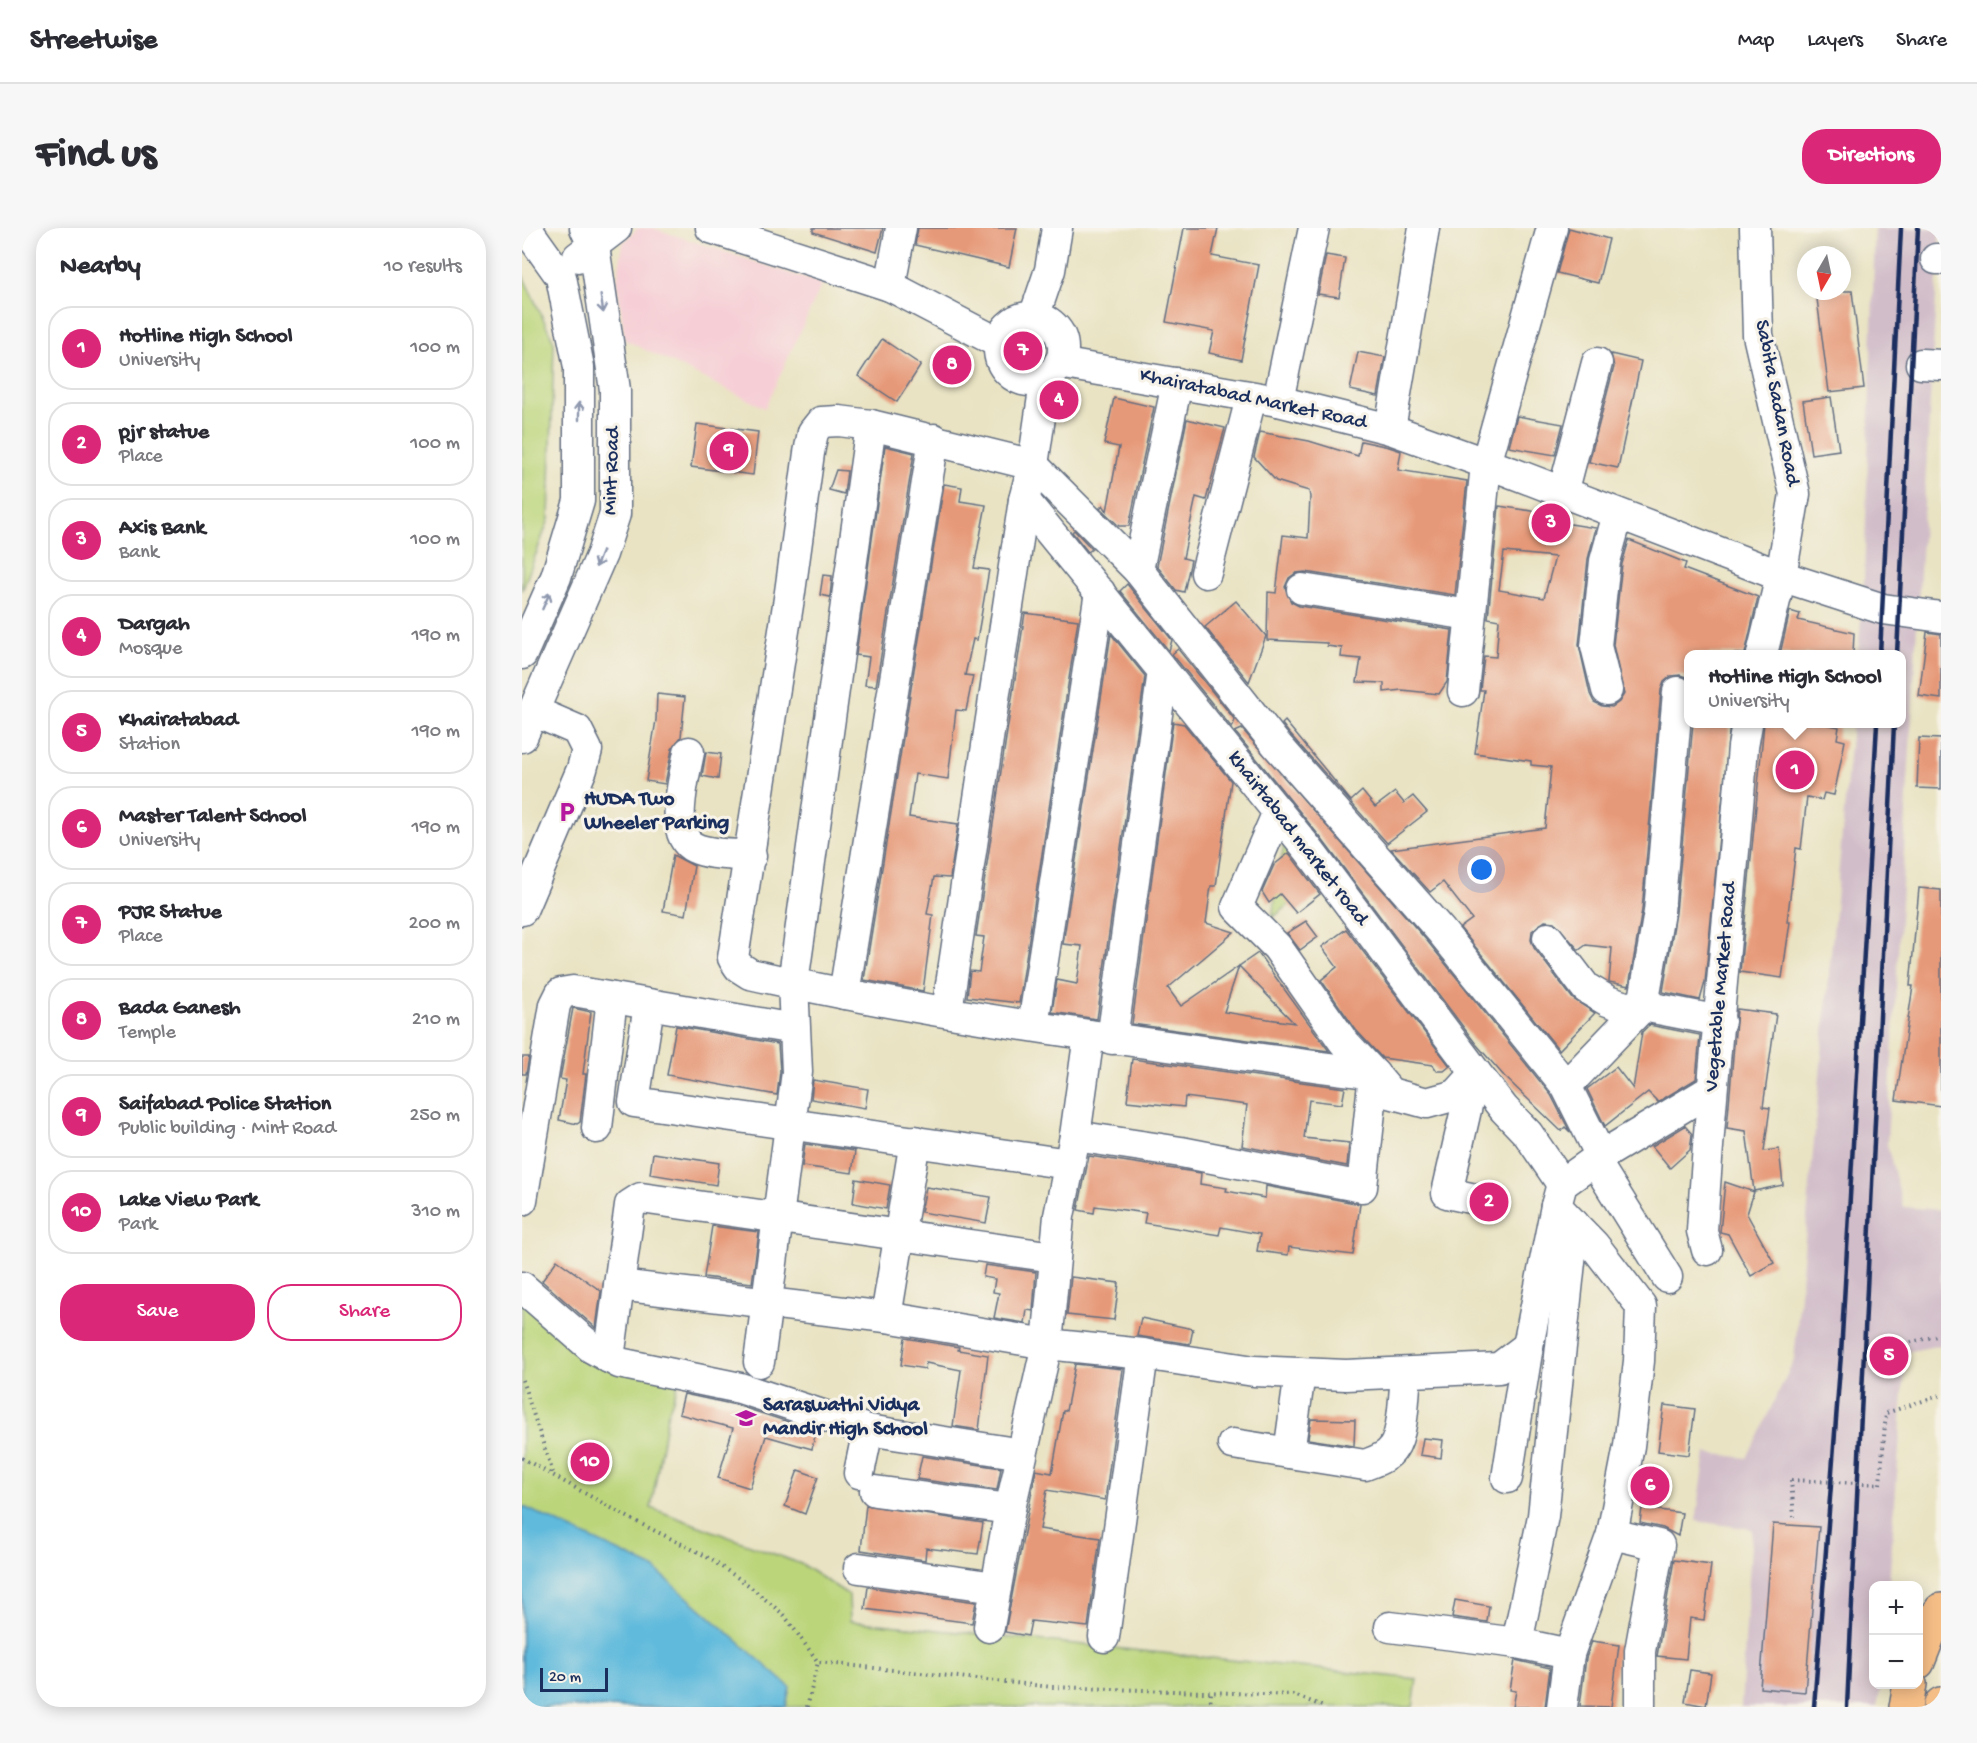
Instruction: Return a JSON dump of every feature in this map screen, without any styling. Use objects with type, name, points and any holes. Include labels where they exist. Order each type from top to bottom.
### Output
[{"type":"main road","points":[[1923,1649],[1941,1610]]},
{"type":"main road","points":[[1906,1707],[1909,1689]]},
{"type":"street","name":"Mint Road","points":[[522,654],[556,577],[579,501],[579,367],[558,270],[529,228]]},
{"type":"street","points":[[711,228],[890,286],[999,343],[1002,334],[1016,320],[1035,317],[1044,320],[1059,334],[1062,353],[1053,370],[1024,500],[947,1011]]},
{"type":"street","points":[[890,286],[901,228]]},
{"type":"street","points":[[1035,317],[1050,270],[1057,228]]},
{"type":"street","points":[[1206,573],[1264,400],[1314,228]]},
{"type":"street","points":[[1390,429],[1424,228]]},
{"type":"street","points":[[1463,691],[1486,464],[1552,228]]},
{"type":"street","name":"Sabita Sadan Road","points":[[1755,228],[1758,335],[1795,494],[1781,576]]},
{"type":"street","points":[[558,270],[598,234]]},
{"type":"street","name":"Mint Road","points":[[528,724],[602,554],[615,514],[615,390],[598,234]]},
{"type":"street","name":"Khairatabad Market Road","points":[[999,343],[1000,357],[1006,370],[1018,378],[1032,381],[1053,370],[1177,383],[1390,429],[1781,576],[1882,609],[1941,617]]},
{"type":"street","points":[[1563,493],[1597,363]]},
{"type":"street","points":[[1138,570],[1177,383]]},
{"type":"street","points":[[1374,1074],[1101,1037],[844,994],[750,974],[739,967],[733,958],[751,856],[813,432],[820,422],[839,421],[871,425],[1033,465],[1138,570],[1275,743],[1441,931],[1566,1086],[1598,1158],[1667,1277]]},
{"type":"street","points":[[759,1362],[797,1072],[793,983],[871,425]]},
{"type":"street","points":[[844,994],[934,439]]},
{"type":"street","name":"khairtabad market road","points":[[1024,500],[1278,812],[1474,1076],[1528,1134],[1564,1205],[1641,1306],[1639,1361],[1629,1446],[1612,1534],[1569,1654],[1562,1707]]},
{"type":"street","points":[[579,501],[615,514]]},
{"type":"street","points":[[1607,690],[1596,646],[1602,583],[1618,514]]},
{"type":"street","points":[[1763,650],[1781,576]]},
{"type":"street","points":[[1302,589],[1470,615]]},
{"type":"street","points":[[1032,1025],[1100,592]]},
{"type":"street","points":[[989,1627],[1010,1509],[1047,1344],[1054,1257],[1072,1150],[1101,1037],[1163,671]]},
{"type":"street","points":[[1566,1086],[1643,1006],[1659,912],[1678,692]]},
{"type":"street","points":[[522,910],[582,769],[587,750],[577,730],[528,724]]},
{"type":"street","name":"Vegetable Market Road","points":[[1707,1250],[1702,1231],[1712,1090],[1746,728]]},
{"type":"street","points":[[689,752],[680,799],[680,830],[685,841],[696,849],[751,856]]},
{"type":"street","points":[[1278,812],[1237,907],[1277,947],[1342,1041],[1390,1093],[1427,1103],[1456,1095],[1474,1076]]},
{"type":"street","points":[[1548,938],[1586,988],[1625,1008],[1643,1006],[1720,1021]]},
{"type":"street","points":[[522,1200],[555,1005],[561,993],[573,992],[612,998],[794,1029]]},
{"type":"street","points":[[597,1128],[612,998]]},
{"type":"street","points":[[649,1005],[634,1102],[790,1126],[915,1141],[1072,1150],[1181,1152],[1362,1187],[1374,1074]]},
{"type":"street","points":[[1474,1076],[1447,1193],[1489,1202]]},
{"type":"street","points":[[1507,1478],[1528,1346],[1564,1205],[1598,1158],[1712,1090]]},
{"type":"street","points":[[886,1317],[915,1141]]},
{"type":"street","points":[[609,1358],[630,1205],[634,1200],[642,1198],[1054,1257]]},
{"type":"street","points":[[1517,1643],[1543,1516],[1564,1205]]},
{"type":"street","points":[[619,1285],[766,1305],[886,1317],[1047,1344],[1143,1354],[1254,1371],[1406,1373],[1499,1368],[1528,1346]]},
{"type":"street","points":[[522,1287],[592,1348],[619,1363],[740,1388],[868,1430],[1022,1454]]},
{"type":"street","points":[[1104,1637],[1143,1354]]},
{"type":"street","points":[[1289,1453],[1300,1373]]},
{"type":"street","points":[[1233,1444],[1365,1465],[1383,1458],[1394,1448],[1399,1433],[1406,1373]]},
{"type":"street","points":[[868,1430],[867,1482],[1010,1509]]},
{"type":"street","points":[[1612,1534],[1659,1545],[1640,1651],[1640,1707]]},
{"type":"street","points":[[859,1568],[996,1587]]},
{"type":"street","points":[[1390,1627],[1517,1643],[1569,1654]]},
{"type":"path","points":[[1899,1345],[1941,1335]]},
{"type":"path","points":[[522,1380],[555,1477]]},
{"type":"path","points":[[1794,1517],[1791,1480],[1880,1484],[1886,1413],[1941,1395]]},
{"type":"path","points":[[522,1458],[704,1555],[747,1584],[784,1615],[818,1662],[1052,1687],[1294,1695],[1325,1707]]},
{"type":"path","points":[[807,1707],[818,1662]]},
{"type":"path","points":[[1210,1707],[1211,1693]]},
{"type":"shaded area","points":[[638,228],[653,228],[822,284],[765,408],[625,340],[617,281],[623,243]]},
{"type":"shaded area","points":[[1875,228],[1940,228],[1887,1144],[1903,1207],[1941,1210],[1941,1345],[1906,1352],[1889,1581],[1869,1581],[1869,1689],[1880,1689],[1877,1707],[1741,1707],[1752,1529],[1696,1521],[1706,1453],[1747,1458],[1794,1360],[1852,728],[1906,728],[1906,650],[1858,650],[1864,582]]},
{"type":"green space","points":[[522,274],[554,342],[549,519],[522,591]]},
{"type":"green space","points":[[1284,843],[1310,889],[1272,918]]},
{"type":"green space","points":[[522,1287],[604,1354],[682,1373],[667,1416],[651,1508],[801,1564],[849,1595],[850,1621],[1417,1679],[1413,1707],[522,1707]]},
{"type":"water","points":[[522,1506],[654,1568],[790,1687],[786,1707],[522,1707]]},
{"type":"building","points":[[813,228],[883,228],[877,252],[813,232]]},
{"type":"building","points":[[918,228],[1017,228],[1009,267],[915,245]]},
{"type":"building","points":[[1184,228],[1218,228],[1212,256],[1259,265],[1241,360],[1209,353],[1214,331],[1166,322]]},
{"type":"building","points":[[1569,228],[1609,239],[1598,283],[1557,273]]},
{"type":"building","points":[[1326,255],[1345,258],[1339,297],[1318,294]]},
{"type":"building","points":[[1852,291],[1864,388],[1829,392],[1817,300],[1851,300]]},
{"type":"building","points":[[882,339],[921,365],[897,402],[858,376]]},
{"type":"building","points":[[1358,352],[1385,357],[1378,396],[1350,390]]},
{"type":"building","points":[[1611,354],[1641,361],[1618,468],[1589,462],[1614,367]]},
{"type":"building","points":[[1831,397],[1839,450],[1811,454],[1803,401]]},
{"type":"building","points":[[1114,398],[1154,407],[1129,526],[1119,526],[1100,508],[1103,505],[1107,511],[1119,447],[1104,444]]},
{"type":"building","points":[[1517,416],[1563,424],[1555,455],[1509,447]]},
{"type":"building","points":[[1187,419],[1225,428],[1206,500],[1196,497],[1183,558],[1191,560],[1184,592],[1176,590],[1157,566]]},
{"type":"building","points":[[697,424],[758,432],[753,475],[691,467]]},
{"type":"building","points":[[1260,432],[1309,441],[1358,456],[1361,441],[1389,447],[1401,451],[1398,470],[1467,481],[1455,595],[1305,572],[1296,573],[1289,578],[1285,587],[1291,602],[1299,606],[1452,630],[1447,682],[1439,694],[1402,690],[1384,692],[1384,683],[1357,682],[1361,659],[1341,657],[1342,648],[1327,646],[1327,643],[1267,640],[1268,592],[1276,593],[1283,535],[1308,538],[1310,497],[1309,491],[1276,481],[1254,457]]},
{"type":"building","points":[[885,446],[914,453],[876,686],[865,685],[869,657],[856,655]]},
{"type":"building","points":[[836,470],[847,471],[844,494],[829,490]]},
{"type":"building","points":[[944,484],[962,487],[960,501],[986,505],[974,568],[989,570],[977,640],[973,639],[965,675],[973,676],[966,711],[956,710],[948,779],[915,774],[909,817],[958,824],[950,878],[934,877],[927,914],[933,915],[923,991],[864,980]]},
{"type":"building","points":[[1499,506],[1545,513],[1545,516],[1558,519],[1558,522],[1596,528],[1588,559],[1579,645],[1590,694],[1594,702],[1602,706],[1612,707],[1624,694],[1613,645],[1622,564],[1629,540],[1686,563],[1684,569],[1758,597],[1746,650],[1684,650],[1684,676],[1671,676],[1664,682],[1661,690],[1642,910],[1629,986],[1609,982],[1612,948],[1586,945],[1579,950],[1554,922],[1545,921],[1532,931],[1531,940],[1534,948],[1573,999],[1595,1013],[1559,1050],[1460,928],[1472,919],[1443,882],[1430,892],[1391,849],[1545,828],[1551,767],[1531,765],[1531,761],[1475,753],[1484,690],[1480,690],[1484,656],[1496,657],[1499,620],[1488,618]],"holes":[[[1504,552],[1555,557],[1544,598],[1499,590]]]},
{"type":"building","points":[[1074,530],[1092,549],[1088,552],[1072,532]]},
{"type":"building","points":[[823,575],[832,576],[830,597],[820,595]]},
{"type":"building","points":[[1127,584],[1172,640],[1169,651],[1120,591]]},
{"type":"building","points":[[1236,601],[1266,636],[1249,682],[1205,627]]},
{"type":"building","points":[[1790,611],[1800,614],[1798,620],[1854,633],[1853,650],[1781,650]]},
{"type":"building","points":[[1025,613],[1078,620],[1019,1003],[967,997],[970,971],[979,972],[984,937],[976,936]]},
{"type":"building","points":[[1927,632],[1941,634],[1941,699],[1919,696]]},
{"type":"building","points":[[1111,634],[1145,676],[1097,1019],[1052,1012],[1057,980],[1077,984],[1082,946],[1063,944]]},
{"type":"building","points":[[1178,649],[1235,720],[1232,728],[1172,654]]},
{"type":"building","points":[[657,694],[685,697],[681,737],[672,749],[665,784],[646,781],[656,720]]},
{"type":"building","points":[[1285,721],[1351,801],[1362,791],[1375,807],[1395,792],[1404,803],[1413,796],[1427,812],[1387,843],[1288,732],[1282,724]]},
{"type":"building","points":[[1173,722],[1184,724],[1231,781],[1216,886],[1211,886],[1206,923],[1234,932],[1168,988],[1181,1006],[1239,966],[1258,953],[1329,1051],[1132,1024]],"holes":[[[1239,966],[1294,1023],[1224,1012]]]},
{"type":"building","points":[[1693,728],[1730,728],[1705,982],[1700,1000],[1663,992],[1676,913]]},
{"type":"building","points":[[1764,728],[1839,728],[1837,739],[1845,741],[1834,795],[1824,793],[1822,800],[1807,797],[1801,849],[1796,848],[1787,922],[1790,922],[1782,978],[1740,972]]},
{"type":"building","points":[[1242,729],[1428,942],[1551,1095],[1570,1132],[1565,1127],[1561,1131],[1504,1076],[1476,1044],[1321,838],[1235,732]]},
{"type":"building","points":[[1919,738],[1941,739],[1941,789],[1917,788]]},
{"type":"building","points":[[706,752],[721,754],[718,779],[702,776]]},
{"type":"building","points":[[1289,853],[1320,894],[1296,913],[1280,894],[1269,903],[1262,892],[1274,865]]},
{"type":"building","points":[[673,855],[694,866],[686,915],[663,911]]},
{"type":"building","points":[[1919,888],[1941,890],[1941,1106],[1896,1100],[1913,986],[1910,986]]},
{"type":"building","points":[[1306,921],[1318,937],[1300,950],[1287,933]]},
{"type":"building","points":[[1346,929],[1450,1066],[1444,1071],[1437,1071],[1433,1065],[1382,1058],[1356,1030],[1321,980],[1337,967],[1322,947]]},
{"type":"building","points":[[573,1008],[591,1012],[580,1122],[577,1124],[559,1120],[566,1080],[560,1079]]},
{"type":"building","points":[[1737,1009],[1776,1014],[1763,1107],[1770,1108],[1764,1151],[1779,1149],[1783,1185],[1754,1191],[1746,1131],[1727,1128]]},
{"type":"building","points":[[1649,1025],[1700,1035],[1696,1079],[1658,1102],[1648,1092],[1605,1126],[1587,1089],[1616,1067],[1633,1089],[1642,1032]]},
{"type":"building","points":[[676,1026],[778,1044],[780,1071],[777,1095],[667,1075]]},
{"type":"building","points":[[522,1057],[529,1057],[526,1074],[522,1074]]},
{"type":"building","points":[[1132,1059],[1345,1088],[1342,1104],[1309,1100],[1304,1138],[1349,1143],[1347,1166],[1242,1146],[1247,1105],[1185,1097],[1184,1107],[1127,1101]]},
{"type":"building","points":[[813,1080],[868,1089],[865,1108],[811,1099]]},
{"type":"building","points":[[1685,1126],[1692,1134],[1690,1150],[1670,1168],[1652,1146]]},
{"type":"building","points":[[805,1144],[855,1151],[852,1173],[802,1166]]},
{"type":"building","points":[[653,1153],[719,1163],[716,1185],[650,1174]]},
{"type":"building","points":[[1089,1156],[1201,1173],[1200,1184],[1265,1198],[1266,1186],[1360,1204],[1353,1255],[1289,1247],[1288,1255],[1257,1251],[1260,1234],[1221,1227],[1219,1235],[1144,1223],[1146,1213],[1095,1206],[1094,1213],[1078,1210]]},
{"type":"building","points":[[856,1179],[890,1185],[886,1209],[853,1203]]},
{"type":"building","points":[[1725,1182],[1754,1192],[1747,1214],[1774,1263],[1751,1276],[1728,1234],[1720,1232]]},
{"type":"building","points":[[926,1187],[991,1197],[986,1223],[921,1212]]},
{"type":"building","points":[[712,1226],[759,1232],[752,1283],[704,1277]]},
{"type":"building","points":[[557,1260],[601,1291],[596,1328],[542,1281]]},
{"type":"building","points":[[985,1265],[1036,1272],[1033,1311],[1027,1310],[1025,1323],[994,1318],[999,1293],[993,1292],[995,1279],[983,1277]]},
{"type":"building","points":[[1071,1277],[1119,1283],[1114,1320],[1067,1315]]},
{"type":"building","points":[[1141,1318],[1193,1329],[1190,1344],[1137,1336]]},
{"type":"building","points":[[905,1338],[959,1347],[958,1350],[988,1355],[979,1430],[953,1426],[961,1370],[926,1363],[925,1369],[901,1365]]},
{"type":"building","points":[[1075,1364],[1123,1369],[1105,1500],[1047,1490],[1040,1529],[1100,1538],[1088,1627],[1031,1621],[1028,1636],[1005,1632],[1036,1470],[1052,1473],[1063,1411],[1066,1411]]},
{"type":"building","points":[[684,1394],[736,1405],[816,1431],[812,1449],[766,1436],[750,1488],[718,1478],[733,1428],[679,1414]]},
{"type":"building","points":[[1664,1405],[1695,1409],[1689,1455],[1658,1451]]},
{"type":"building","points":[[1311,1419],[1355,1420],[1354,1446],[1308,1439]]},
{"type":"building","points":[[1423,1438],[1443,1440],[1441,1458],[1420,1455]]},
{"type":"building","points":[[922,1456],[1001,1468],[997,1490],[917,1479]]},
{"type":"building","points":[[798,1470],[818,1477],[805,1514],[785,1506]]},
{"type":"building","points":[[866,1505],[983,1523],[978,1554],[926,1548],[925,1560],[861,1550]]},
{"type":"building","points":[[1642,1508],[1682,1513],[1678,1536],[1663,1528],[1640,1523]]},
{"type":"building","points":[[1773,1524],[1819,1527],[1805,1692],[1760,1688]]},
{"type":"building","points":[[1674,1560],[1711,1565],[1704,1620],[1690,1618],[1686,1659],[1657,1656]]},
{"type":"building","points":[[868,1587],[976,1602],[972,1623],[865,1609]]},
{"type":"building","points":[[1455,1600],[1489,1606],[1487,1622],[1452,1617]]},
{"type":"building","points":[[1592,1641],[1619,1645],[1611,1707],[1580,1706],[1586,1658]]},
{"type":"building","points":[[1515,1660],[1550,1668],[1545,1707],[1513,1707],[1516,1691],[1510,1690]]},
{"type":"building","points":[[1690,1670],[1711,1673],[1706,1706],[1685,1702]]},
{"type":"railway","points":[[1880,650],[1901,228]]},
{"type":"railway","points":[[1897,650],[1918,228]]},
{"type":"railway","points":[[1814,1707],[1841,1354],[1877,728]]},
{"type":"railway","points":[[1847,1707],[1894,728]]},
{"type":"place","name":"PJR Statue","points":[[1023,351]]},
{"type":"place","name":"Bada Ganesh","points":[[952,365]]},
{"type":"place","name":"Dargah","points":[[1059,400]]},
{"type":"place","name":"Saifabad Police Station","points":[[729,451]]},
{"type":"place","name":"Axis Bank","points":[[1551,523]]},
{"type":"place","name":"Hotline High School","points":[[1795,770]]},
{"type":"place","name":"HUDA Two Wheeler Parking","points":[[567,812]]},
{"type":"place","name":"pjr statue","points":[[1489,1202]]},
{"type":"place","name":"Khairatabad","points":[[1889,1356]]},
{"type":"place","name":"Saraswathi Vidya Mandir High School","points":[[746,1418]]},
{"type":"place","name":"Lake View Park","points":[[590,1462]]},
{"type":"place","name":"Master Talent School","points":[[1650,1486]]}]
